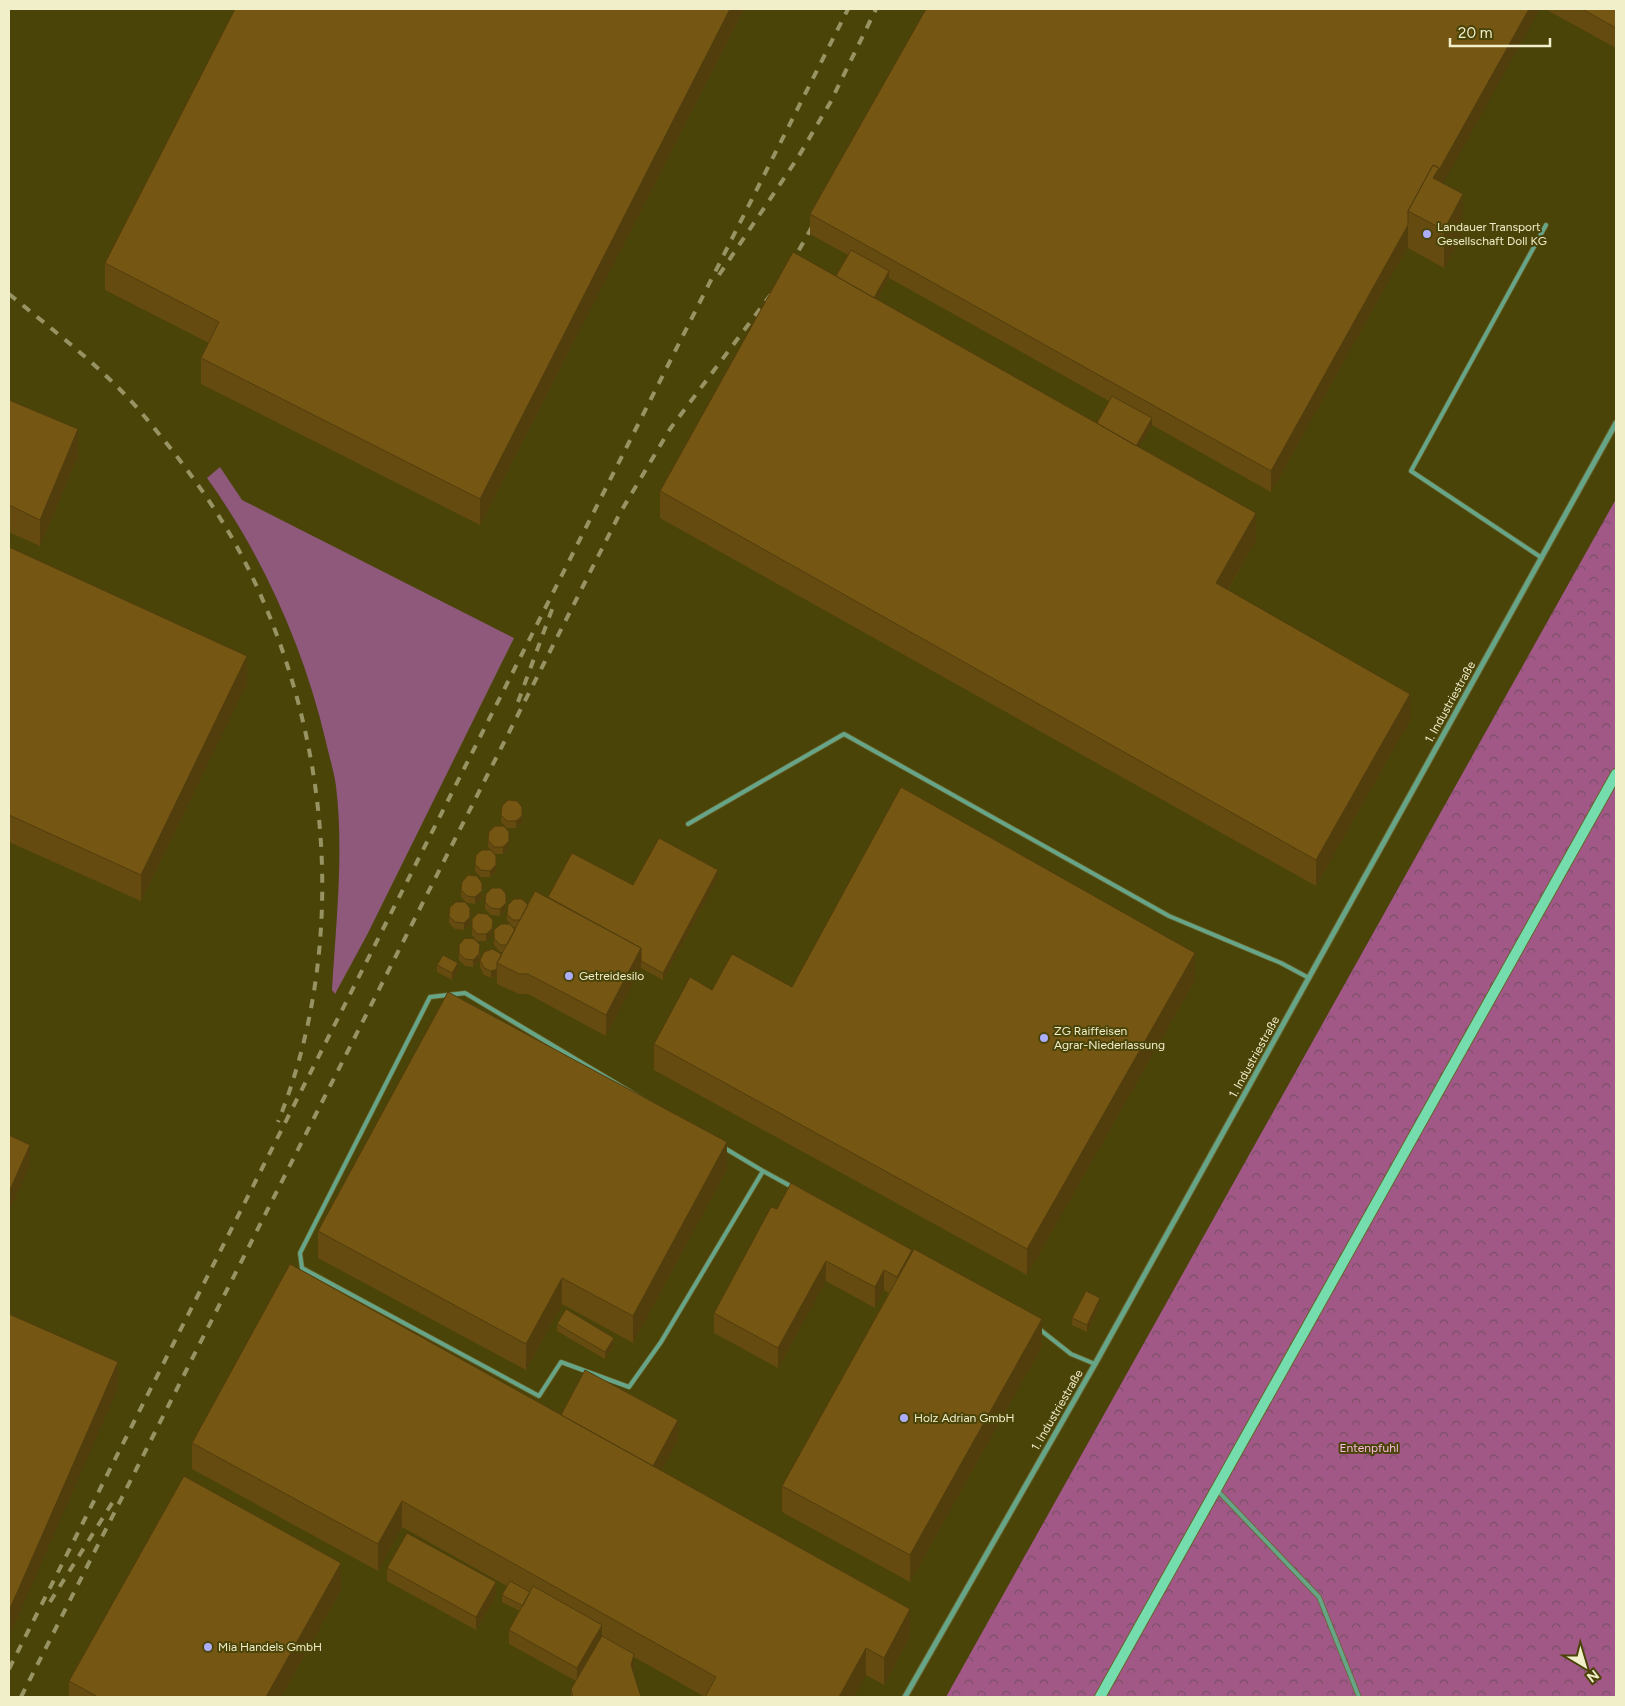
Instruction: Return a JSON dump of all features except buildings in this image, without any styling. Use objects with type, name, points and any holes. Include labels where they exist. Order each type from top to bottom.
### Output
[{"type":"main road","points":[[1100,1697],[1616,774]]},
{"type":"street","name":"1. Industriestraße","points":[[905,1697],[1095,1364],[1616,423]]},
{"type":"lane","points":[[1542,558],[1411,471],[1546,225]]},
{"type":"lane","points":[[688,824],[844,734],[1169,916],[1281,963],[1309,978]]},
{"type":"lane","points":[[763,1171],[662,1342],[629,1387],[561,1362],[539,1396],[302,1268],[300,1253],[430,997],[466,993],[797,1190]]},
{"type":"lane","points":[[1033,1325],[1071,1354],[1095,1364]]},
{"type":"lane","points":[[1216,1489],[1319,1597],[1359,1697]]},
{"type":"shaded area","points":[[220,467],[242,500],[514,638],[367,935],[335,994],[332,990],[339,837],[334,775],[306,672],[279,604],[246,539],[207,478]]},
{"type":"green space","name":"Entenpfuhl","points":[[1616,499],[1616,1697],[946,1697]]},
{"type":"railway","points":[[9,1669],[848,9]]},
{"type":"railway","points":[[719,275],[797,159],[830,103],[876,9]]},
{"type":"railway","points":[[790,266],[817,218]]},
{"type":"railway","points":[[21,1697],[620,513],[670,429],[775,289]]},
{"type":"railway","points":[[9,294],[80,352],[114,383],[159,434],[199,486],[223,522],[244,560],[273,626],[296,695],[312,766],[321,838],[322,911],[315,983],[301,1053],[278,1122]]},
{"type":"railway","points":[[518,702],[554,604]]},
{"type":"railway","points":[[50,1602],[114,1500]]},
{"type":"place","name":"Landauer Transport Gesellschaft Doll KG","points":[[1427,234]]},
{"type":"place","name":"Getreidesilo","points":[[569,976]]},
{"type":"place","name":"ZG Raiffeisen Agrar-Niederlassung","points":[[1044,1038]]},
{"type":"place","name":"Holz Adrian GmbH","points":[[904,1418]]},
{"type":"place","name":"Mia Handels GmbH","points":[[208,1647]]}]
